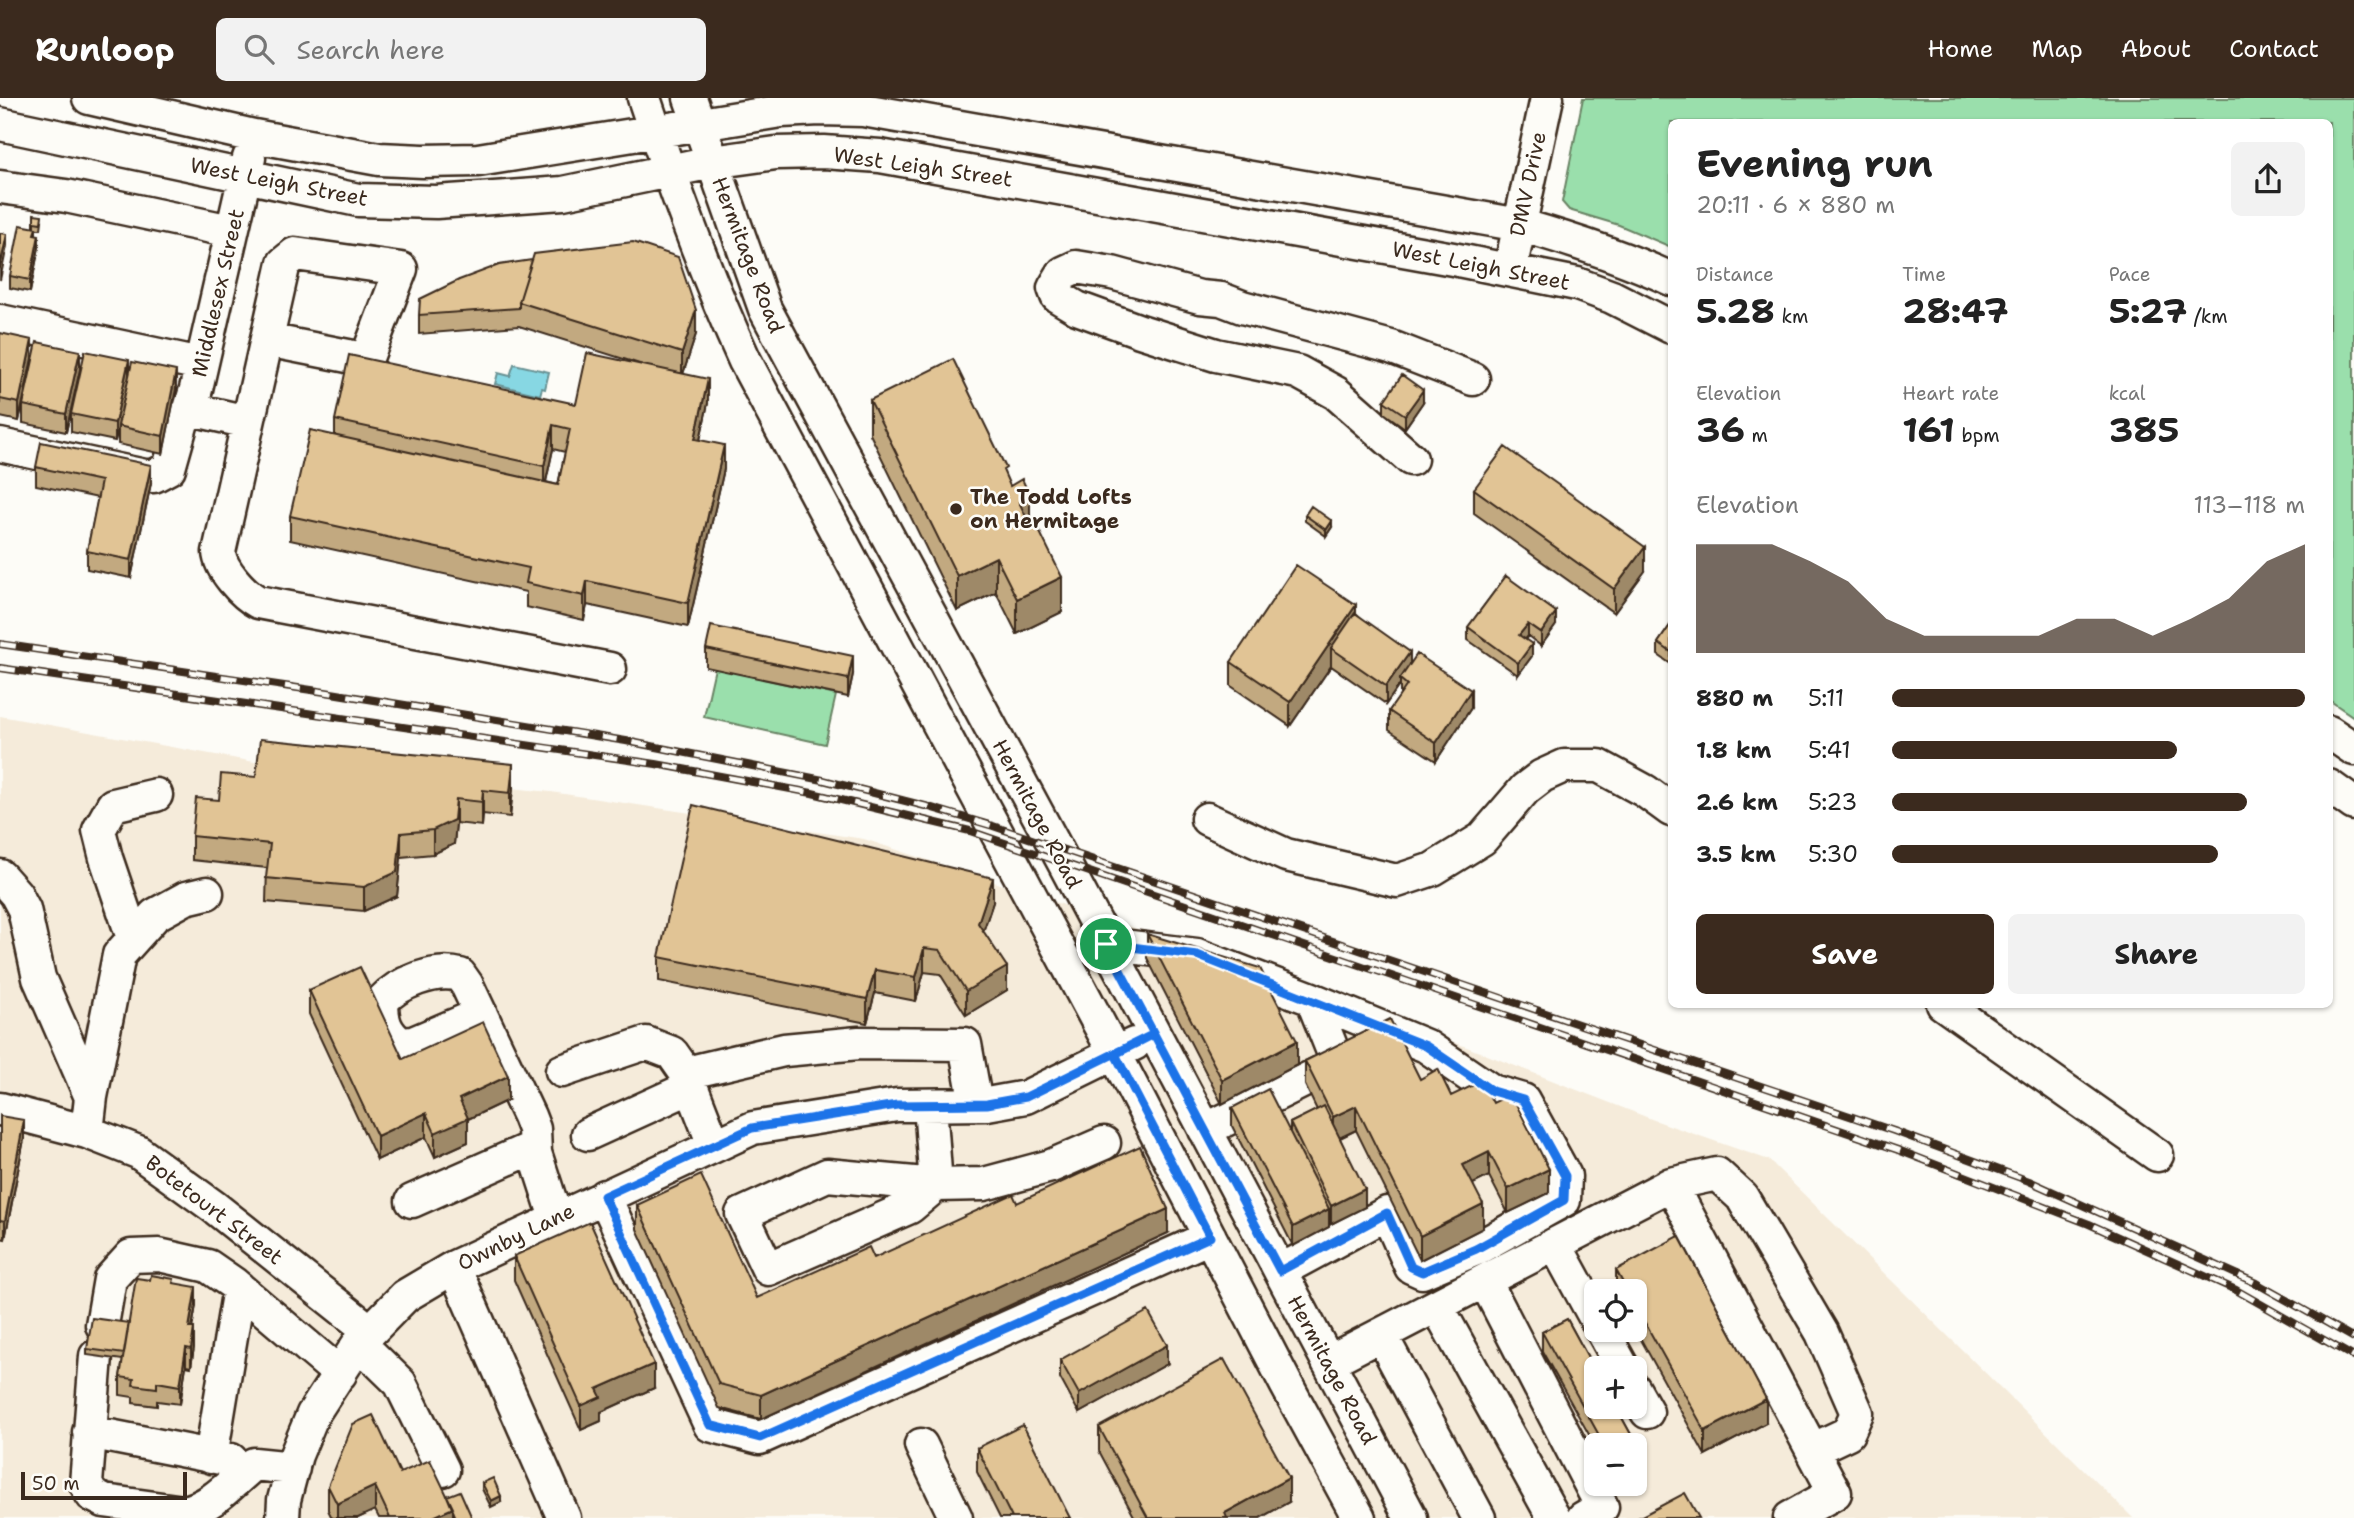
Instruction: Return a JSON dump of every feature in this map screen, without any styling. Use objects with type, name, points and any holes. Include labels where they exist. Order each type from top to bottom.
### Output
[{"type":"street","name":"West Leigh Street","points":[[89,98],[254,136],[379,159],[423,161],[478,160],[655,131],[694,111],[820,108],[863,110],[1520,225],[1637,262],[1668,278]]},
{"type":"street","name":"Hermitage Road","points":[[644,98],[715,296],[745,361],[1115,1054],[1354,1516]]},
{"type":"street","name":"DMV Drive","points":[[1510,270],[1547,98]]},
{"type":"street","name":"Hermitage Road","points":[[694,111],[765,309],[1411,1518]]},
{"type":"street","name":"West Leigh Street","points":[[0,124],[358,200],[436,202],[563,193],[668,170],[776,153],[824,152],[880,156],[1510,270],[1589,288],[1668,325]]},
{"type":"street","name":"Middlesex Street","points":[[0,444],[145,476],[154,476],[169,468],[182,422],[196,387],[254,136]]},
{"type":"street","points":[[0,187],[66,196],[231,231]]},
{"type":"street","points":[[1411,459],[1336,393],[1298,372],[1216,355],[1140,331],[1077,308],[1057,296],[1054,288],[1063,273],[1076,267],[1112,273],[1200,297],[1221,299],[1391,347],[1473,379]]},
{"type":"street","points":[[0,321],[196,387],[251,412]]},
{"type":"street","points":[[267,340],[219,552],[220,562],[250,598],[258,602],[610,669]]},
{"type":"street","points":[[2333,735],[2354,749]]},
{"type":"street","points":[[1207,819],[1286,855],[1397,881],[1433,869],[1482,839],[1525,789],[1542,776],[1564,766],[1599,766],[1645,791],[1668,808]]},
{"type":"street","points":[[2333,789],[2354,804]]},
{"type":"street","points":[[133,938],[99,831],[113,805],[156,795]]},
{"type":"street","points":[[0,876],[16,894],[24,909],[39,978],[91,1097]]},
{"type":"street","points":[[87,1132],[91,1097],[118,956],[155,915],[186,898],[207,893]]},
{"type":"street","points":[[1106,944],[1197,955],[1426,1046],[1492,1091],[1523,1100],[1565,1176],[1564,1200],[1476,1249],[1422,1272],[1411,1267],[1387,1213],[1280,1271]]},
{"type":"street","points":[[1205,1130],[1338,1064],[1312,999]]},
{"type":"street","points":[[1949,1008],[2157,1155]]},
{"type":"street","points":[[481,1014],[534,1129],[535,1153],[556,1218]]},
{"type":"street","name":"Ownby Lane","points":[[283,1518],[284,1500],[293,1468],[313,1415],[365,1337],[405,1296],[454,1267],[752,1128],[897,1105],[976,1104],[1026,1097],[1154,1034]]},
{"type":"street","points":[[562,1071],[646,1043],[672,1054],[689,1080],[714,1145]]},
{"type":"street","points":[[588,1134],[689,1080],[784,1050],[859,1043],[965,1044],[976,1104]]},
{"type":"street","points":[[930,1105],[936,1185]]},
{"type":"street","name":"Botetourt Street","points":[[0,1109],[87,1132],[138,1152],[214,1207],[365,1337],[400,1383],[443,1471]]},
{"type":"street","points":[[936,1185],[910,1207],[768,1269],[742,1213],[827,1175],[936,1185],[984,1184],[1051,1166],[1104,1143]]},
{"type":"street","points":[[412,1201],[525,1151],[535,1153]]},
{"type":"street","points":[[1328,1362],[1671,1184],[1717,1174],[1742,1197],[1822,1333],[1857,1413],[1848,1433],[1812,1450]]},
{"type":"street","points":[[1671,1184],[1835,1493],[1790,1518]]},
{"type":"street","points":[[604,1196],[710,1425],[760,1438],[1210,1237]]},
{"type":"street","points":[[1555,1244],[1584,1297]]},
{"type":"street","points":[[102,1325],[110,1279],[131,1256],[159,1255],[208,1266],[239,1288],[340,1374]]},
{"type":"street","points":[[454,1267],[564,1518]]},
{"type":"street","points":[[1485,1281],[1602,1507],[1583,1518]]},
{"type":"street","points":[[211,1457],[239,1288]]},
{"type":"street","points":[[1437,1306],[1554,1518]]},
{"type":"street","points":[[1381,1335],[1479,1518]]},
{"type":"street","points":[[96,1356],[86,1484],[92,1495],[104,1501],[184,1512],[196,1510],[254,1464]]},
{"type":"street","points":[[89,1432],[211,1457],[293,1468]]},
{"type":"street","points":[[921,1445],[956,1518]]},
{"type":"shaded area","points":[[0,716],[260,763],[551,792],[864,839],[1307,985],[1654,1120],[1769,1160],[2133,1518],[0,1518]]},
{"type":"green space","points":[[1583,98],[2354,98],[2354,717],[2333,703],[2333,119],[1668,119],[1668,246],[1619,225],[1569,210],[1562,202]]},
{"type":"green space","points":[[715,668],[836,695],[825,744],[704,717]]},
{"type":"water","points":[[514,364],[549,372],[545,389],[542,388],[540,395],[495,384],[498,373],[510,376]]},
{"type":"building","points":[[34,214],[42,215],[41,223],[34,222]]},
{"type":"building","points":[[20,225],[36,228],[34,234],[39,235],[30,280],[10,276]]},
{"type":"building","points":[[0,233],[7,234],[0,267]]},
{"type":"building","points":[[633,242],[678,257],[696,310],[682,353],[519,302],[534,254]]},
{"type":"building","points":[[532,260],[519,308],[419,315],[420,299],[459,280],[499,265]]},
{"type":"building","points":[[0,333],[32,340],[19,403],[0,399]]},
{"type":"building","points":[[37,342],[80,351],[66,414],[23,405]]},
{"type":"building","points":[[85,351],[129,360],[115,423],[71,414]]},
{"type":"building","points":[[587,353],[708,379],[695,439],[724,445],[688,603],[587,581],[584,596],[526,583],[529,568],[290,516],[310,430],[558,485],[570,429],[553,425],[544,466],[335,420],[349,355],[576,404]]},
{"type":"building","name":"The Todd Lofts on Hermitage","points":[[953,359],[1006,468],[1003,470],[1010,486],[1022,479],[1030,496],[1019,502],[1028,521],[1033,518],[1062,577],[1017,599],[996,557],[957,576],[870,400]]},
{"type":"building","points":[[132,362],[176,371],[163,436],[118,426]]},
{"type":"building","points":[[1402,375],[1423,390],[1405,415],[1384,401]]},
{"type":"building","points":[[41,442],[151,465],[131,560],[87,551],[101,481],[36,467]]},
{"type":"building","points":[[1505,447],[1645,547],[1614,589],[1474,489]]},
{"type":"building","points":[[1311,506],[1332,521],[1326,530],[1305,515]]},
{"type":"building","points":[[1296,565],[1356,605],[1290,702],[1231,662]]},
{"type":"building","points":[[1506,576],[1556,612],[1541,633],[1528,624],[1519,635],[1532,644],[1518,663],[1468,627]]},
{"type":"building","points":[[1355,613],[1410,652],[1386,686],[1331,648]]},
{"type":"building","points":[[711,626],[853,656],[848,679],[706,649]]},
{"type":"building","points":[[1668,628],[1668,650],[1658,643]]},
{"type":"building","points":[[1417,654],[1471,690],[1436,743],[1389,711],[1407,685],[1400,679]]},
{"type":"building","points":[[260,739],[513,764],[510,793],[483,790],[482,802],[456,799],[454,820],[433,830],[401,833],[397,872],[364,887],[266,878],[270,844],[192,836],[196,798],[219,800],[221,774],[256,777]]},
{"type":"building","points":[[693,805],[993,878],[978,923],[1007,967],[966,991],[940,950],[924,948],[916,977],[875,970],[867,999],[659,957]]},
{"type":"building","points":[[1147,934],[1260,968],[1297,1041],[1222,1080]]},
{"type":"building","points":[[360,967],[403,1059],[483,1022],[508,1076],[459,1099],[468,1118],[435,1133],[426,1113],[377,1136],[309,990]]},
{"type":"building","points":[[1390,1019],[1420,1079],[1438,1069],[1451,1096],[1482,1081],[1493,1103],[1511,1094],[1549,1169],[1508,1189],[1489,1152],[1463,1165],[1483,1204],[1420,1236],[1356,1106],[1333,1117],[1305,1061]]},
{"type":"building","points":[[1268,1089],[1329,1209],[1293,1227],[1232,1108]]},
{"type":"building","points":[[1324,1106],[1365,1189],[1331,1206],[1290,1123]]},
{"type":"building","points":[[0,1116],[24,1120],[5,1221],[0,1220]]},
{"type":"building","points":[[1140,1146],[1168,1209],[761,1395],[719,1384],[637,1205],[701,1175],[757,1298],[869,1247],[874,1258],[1013,1194],[1017,1203]]},
{"type":"building","points":[[590,1222],[654,1364],[597,1389],[601,1397],[581,1406],[514,1256]]},
{"type":"building","points":[[1679,1236],[1766,1399],[1705,1431],[1647,1326],[1647,1279],[1621,1279],[1616,1270]]},
{"type":"building","points":[[151,1275],[196,1287],[189,1328],[194,1328],[191,1349],[186,1348],[180,1386],[157,1382],[157,1388],[133,1385],[134,1379],[120,1377],[136,1278],[150,1280]]},
{"type":"building","points":[[1148,1311],[1167,1345],[1079,1394],[1060,1360]]},
{"type":"building","points":[[92,1318],[129,1323],[124,1354],[87,1349]]},
{"type":"building","points":[[1567,1319],[1587,1356],[1584,1356],[1584,1408],[1542,1332]]},
{"type":"building","points":[[1224,1359],[1289,1478],[1225,1513],[1227,1518],[1148,1518],[1099,1427]]},
{"type":"building","points":[[373,1415],[400,1473],[430,1460],[453,1508],[431,1518],[390,1518],[375,1486],[337,1504],[328,1486],[353,1424]]},
{"type":"building","points":[[1590,1419],[1623,1419],[1630,1433],[1598,1433]]},
{"type":"building","points":[[1023,1425],[1070,1518],[1012,1518],[977,1448]]},
{"type":"building","points":[[493,1478],[501,1496],[491,1501],[482,1483]]},
{"type":"building","points":[[460,1491],[472,1518],[456,1518],[447,1496]]},
{"type":"building","points":[[1685,1493],[1699,1518],[1638,1518]]},
{"type":"railway","points":[[0,644],[325,692],[626,741],[823,780],[929,807],[993,826],[1894,1131],[2029,1181],[2256,1283],[2354,1338]]},
{"type":"railway","points":[[0,668],[656,764],[812,793],[970,831],[1898,1150],[2089,1224],[2236,1290],[2354,1357]]},
{"type":"place","name":"The Todd Lofts on Hermitage","points":[[956,509]]},
{"type":"route","points":[[1106,944],[1154,1034],[1115,1054],[1026,1097],[987,1104],[897,1105],[752,1128],[604,1196],[710,1425],[760,1438],[1210,1237],[1115,1054],[1154,1034],[1280,1271],[1387,1213],[1411,1267],[1422,1272],[1476,1249],[1564,1200],[1565,1176],[1523,1100],[1492,1091],[1426,1046],[1197,955],[1106,944]]}]
